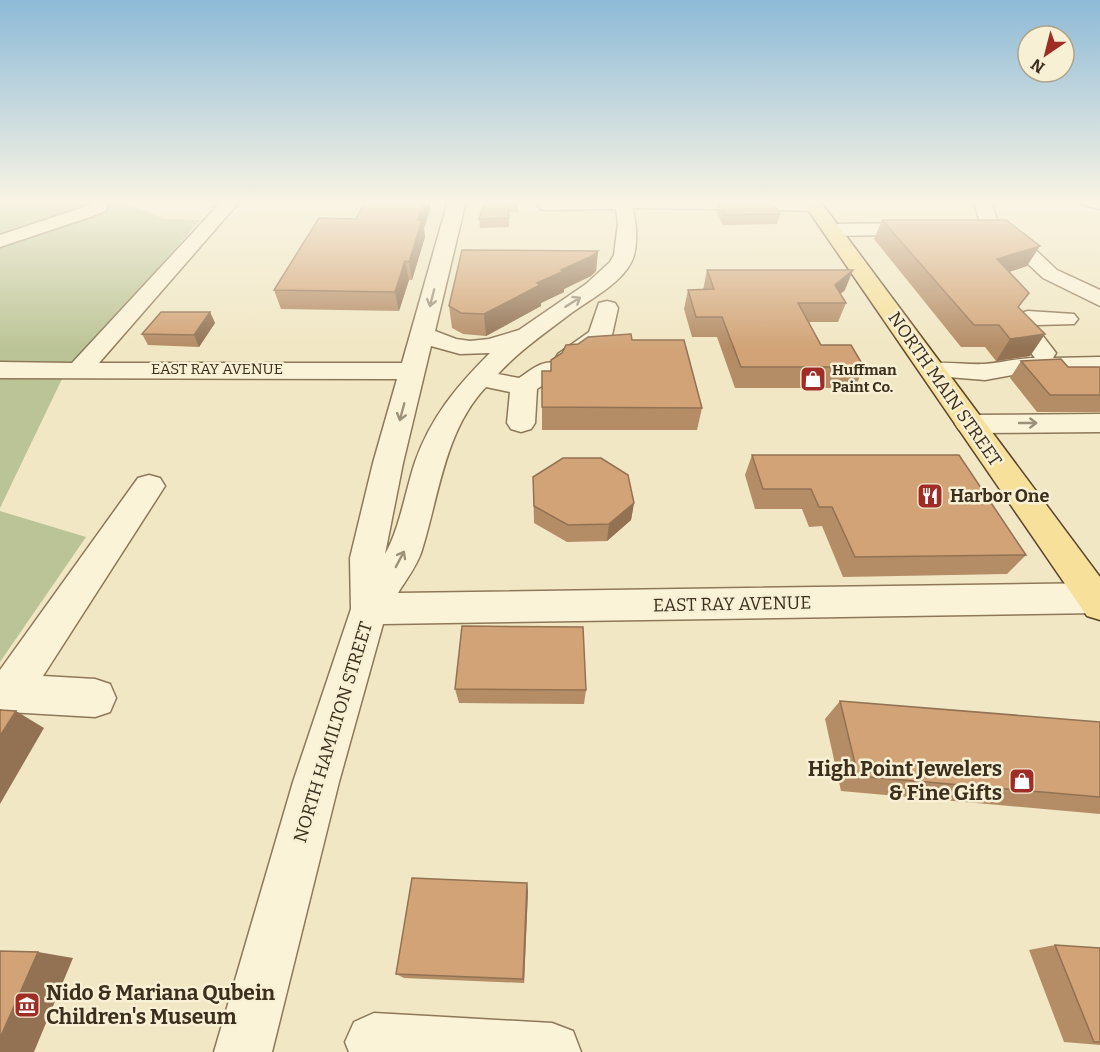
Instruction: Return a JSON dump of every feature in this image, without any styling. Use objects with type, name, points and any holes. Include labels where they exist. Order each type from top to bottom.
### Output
[{"type":"main road","name":"NORTH MAIN STREET","points":[[846,250],[969,424],[1098,600]]},
{"type":"street","points":[[80,369],[187,250]]},
{"type":"street","name":"NORTH HAMILTON STREET","points":[[243,1052],[316,782],[369,609],[368,558],[388,464],[445,250]]},
{"type":"street","points":[[369,609],[403,555],[431,460],[450,416],[467,391],[504,353],[594,289],[619,265],[624,250]]},
{"type":"street","points":[[1024,250],[1050,274],[1093,297],[1072,329]]},
{"type":"street","points":[[481,377],[505,384],[524,386],[600,335],[607,308]]},
{"type":"street","points":[[1055,365],[1035,344],[1024,328],[1028,318],[1072,329],[1094,365]]},
{"type":"street","points":[[423,335],[454,347],[484,349],[535,330]]},
{"type":"street","points":[[932,370],[985,372],[1018,366],[1094,365]]},
{"type":"street","name":"EAST RAY AVENUE","points":[[11,370],[413,371]]},
{"type":"street","points":[[521,423],[524,386]]},
{"type":"street","points":[[969,424],[1100,423]]},
{"type":"street","points":[[95,698],[8,693],[149,486]]},
{"type":"street","name":"EAST RAY AVENUE","points":[[369,609],[1098,600]]},
{"type":"street","points":[[374,1042],[552,1052]]},
{"type":"green space","points":[[0,250],[174,250],[61,381],[0,508]]},
{"type":"green space","points":[[0,511],[86,537],[0,662]]},
{"type":"building","points":[[299,250],[413,250],[409,262],[405,261],[395,292],[274,290]]},
{"type":"building","points":[[462,250],[598,251],[484,314],[461,313],[449,306]]},
{"type":"building","points":[[908,250],[1026,250],[997,259],[1029,293],[1018,307],[1045,334],[1010,339],[999,325],[974,325]]},
{"type":"building","points":[[707,270],[853,270],[835,285],[846,303],[798,303],[821,345],[851,345],[864,367],[741,367],[722,317],[696,317],[688,290],[714,289]]},
{"type":"building","points":[[161,312],[210,312],[194,335],[142,334]]},
{"type":"building","points":[[631,334],[632,340],[684,340],[702,408],[542,407],[542,371],[551,371],[551,360],[562,353],[566,345],[578,344],[588,337]]},
{"type":"building","points":[[1061,359],[1068,367],[1100,367],[1100,395],[1050,395],[1021,361]]},
{"type":"building","points":[[752,455],[959,455],[1026,555],[855,557],[832,507],[819,507],[811,489],[763,489]]},
{"type":"building","points":[[563,458],[601,458],[628,475],[634,503],[609,524],[568,525],[534,506],[533,477]]},
{"type":"building","points":[[462,626],[583,627],[586,690],[455,689]]},
{"type":"building","points":[[840,701],[1100,722],[1100,797],[858,776]]},
{"type":"building","points":[[0,710],[16,711],[0,736]]},
{"type":"building","points":[[412,878],[527,883],[523,979],[396,974]]},
{"type":"building","points":[[1055,945],[1100,948],[1100,1042],[1094,1042]]},
{"type":"building","points":[[0,951],[38,952],[0,1038]]},
{"type":"place","name":"Huffman Paint Co.","points":[[813,379]]},
{"type":"place","name":"Harbor One","points":[[930,496]]},
{"type":"place","name":"High Point Jewelers & Fine Gifts","points":[[1022,781]]},
{"type":"place","name":"Nido & Mariana Qubein Children's Museum","points":[[27,1005]]}]
